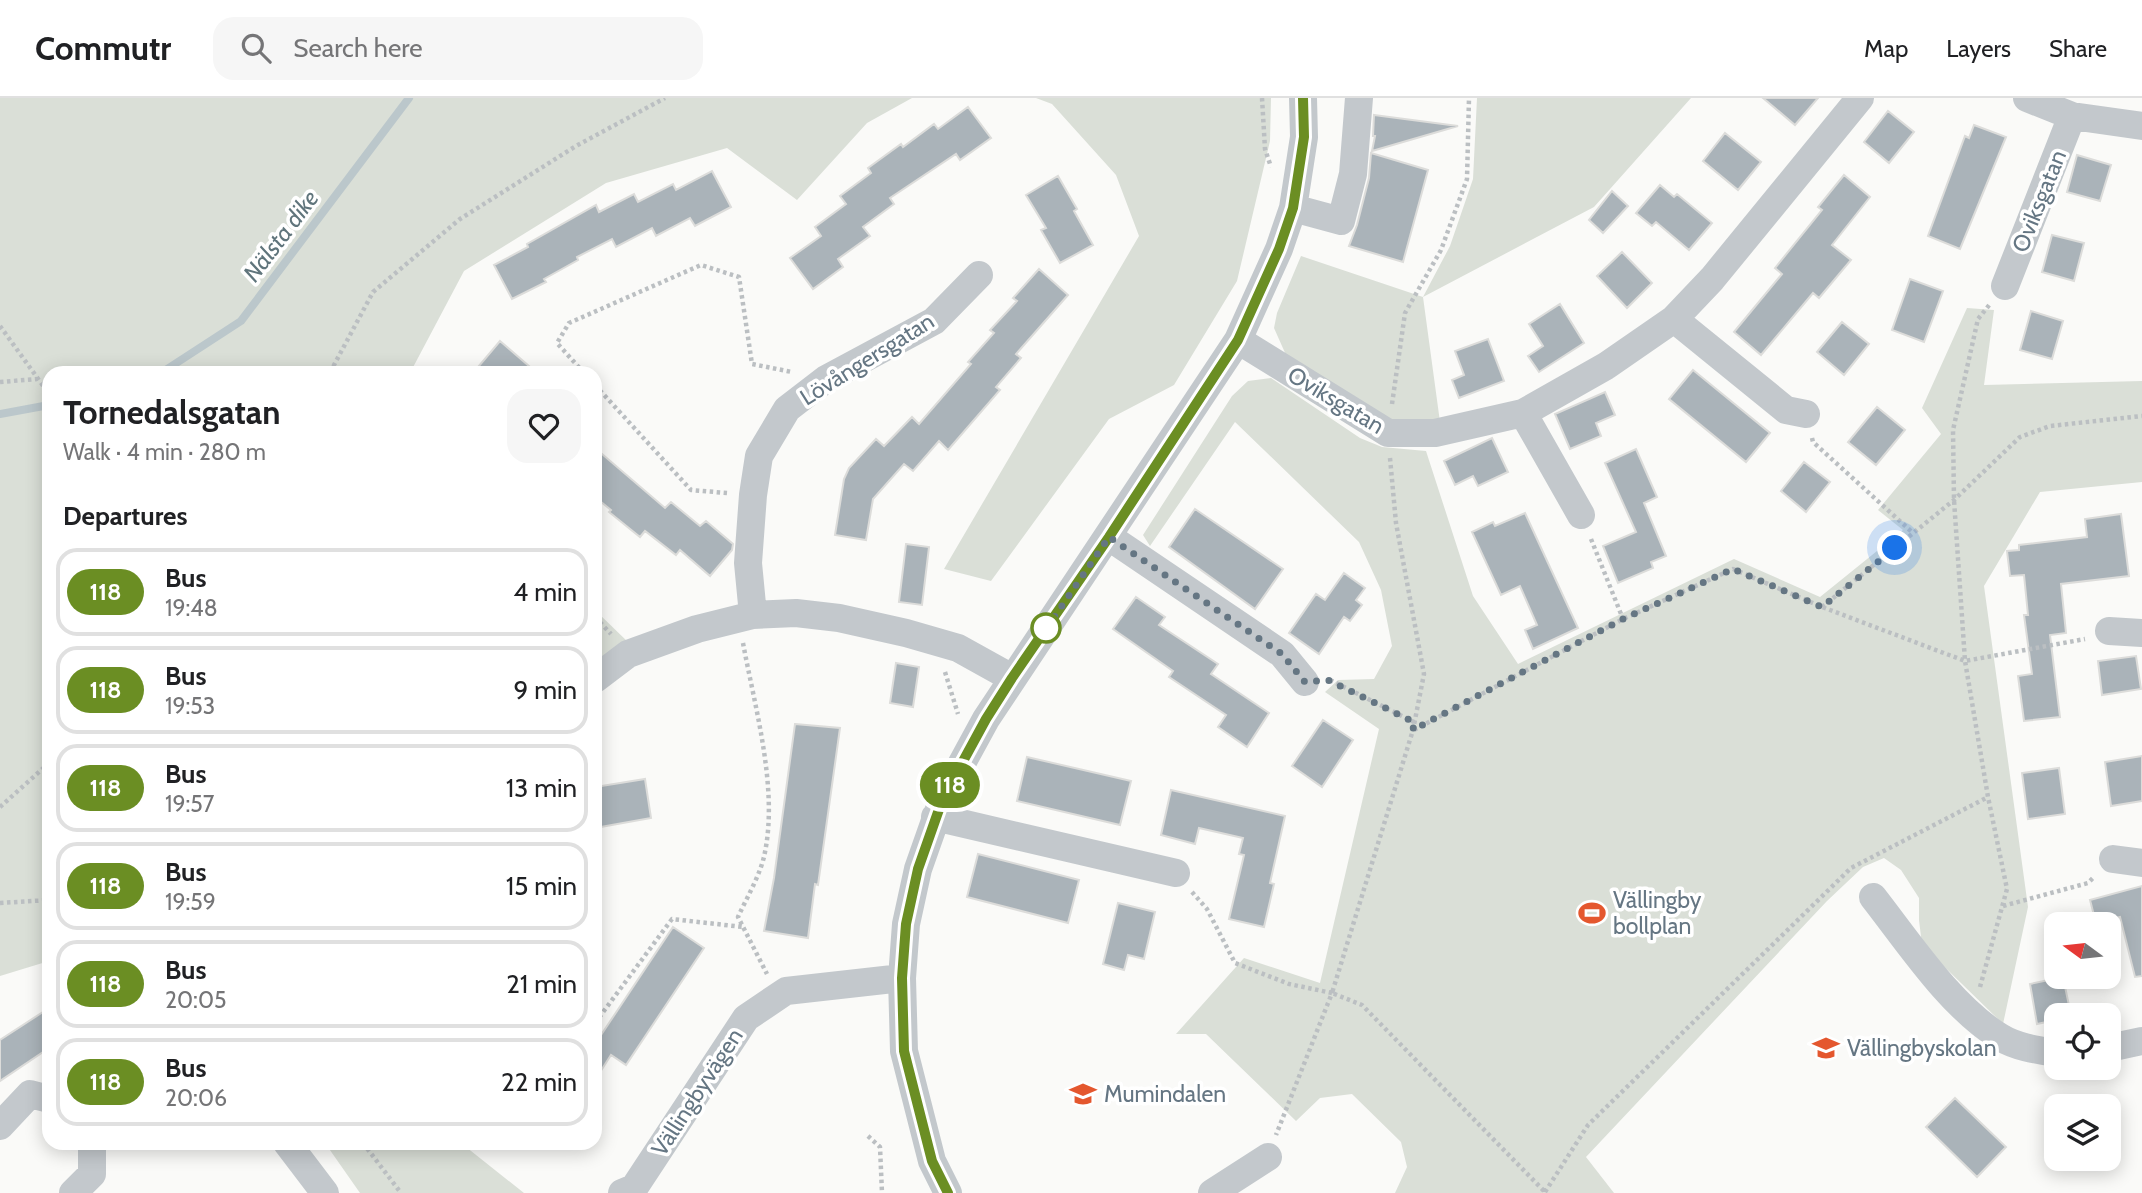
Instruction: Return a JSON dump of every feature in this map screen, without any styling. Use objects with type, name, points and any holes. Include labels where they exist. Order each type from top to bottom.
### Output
[{"type":"street","points":[[948,1193],[932,1161],[904,1051],[902,978],[906,924],[918,869],[935,817],[964,757],[1012,678],[1109,537],[1238,340],[1279,249],[1293,208],[1304,137],[1304,98]]},
{"type":"street","points":[[1293,208],[1341,221],[1353,174],[1359,98]]},
{"type":"street","name":"Oviksgatan","points":[[1238,340],[1388,433],[1435,433],[1523,413],[1606,366],[1674,319],[1712,278],[1860,98]]},
{"type":"street","points":[[2027,98],[2072,116],[2142,126]]},
{"type":"street","name":"Oviksgatan","points":[[2005,286],[2072,116]]},
{"type":"street","name":"Lövångersgatan","points":[[746,617],[752,495],[759,456],[787,409],[826,379],[934,321],[979,275]]},
{"type":"street","points":[[1674,319],[1786,410],[1807,414]]},
{"type":"street","points":[[1523,413],[1581,515]]},
{"type":"street","points":[[1109,537],[1282,654],[1305,682]]},
{"type":"street","points":[[602,674],[628,654],[697,629],[746,617],[796,613],[839,618],[958,648],[1012,678]]},
{"type":"street","points":[[2109,631],[2142,633]]},
{"type":"street","points":[[935,817],[1176,873]]},
{"type":"street","points":[[2113,859],[2142,863]]},
{"type":"street","points":[[1873,897],[1941,985],[1973,1015],[2000,1037],[2044,1051]]},
{"type":"street","name":"Vällingbyvägen","points":[[622,1193],[634,1188],[746,1018],[786,991],[902,978]]},
{"type":"street","points":[[2121,1045],[2142,1041]]},
{"type":"street","points":[[0,1126],[30,1094],[42,1097]]},
{"type":"street","points":[[73,1193],[92,1174],[92,1150]]},
{"type":"street","points":[[292,1150],[326,1193]]},
{"type":"street","points":[[1212,1193],[1268,1157]]},
{"type":"path","points":[[334,366],[373,292],[460,219],[576,146],[665,98]]},
{"type":"path","points":[[1262,98],[1265,149],[1274,178]]},
{"type":"path","points":[[1268,1157],[1332,993],[1413,730],[1424,674],[1396,523],[1388,433],[1405,313],[1441,250],[1467,178],[1469,98]]},
{"type":"path","points":[[577,366],[556,343],[569,323],[701,265],[739,277],[752,364],[826,379]]},
{"type":"path","points":[[1973,1015],[2007,889],[1965,661],[1954,500],[1953,430],[1978,318],[2005,286]]},
{"type":"path","points":[[0,326],[42,384]]},
{"type":"path","points":[[0,382],[38,379]]},
{"type":"path","points":[[602,393],[691,490],[752,495]]},
{"type":"path","points":[[1807,414],[1813,442],[1913,533]]},
{"type":"path","points":[[1822,607],[1954,500],[2020,438],[2050,426],[2142,416]]},
{"type":"path","points":[[1581,515],[1623,619]]},
{"type":"path","points":[[1413,730],[1623,619],[1733,569],[1822,607],[1965,661],[2082,640],[2109,631]]},
{"type":"path","points":[[746,617],[765,764],[768,811],[765,853],[738,917],[778,996]]},
{"type":"path","points":[[943,667],[960,722]]},
{"type":"path","points":[[1305,682],[1328,680],[1414,722]]},
{"type":"path","points":[[0,807],[42,769]]},
{"type":"path","points":[[1176,873],[1208,909],[1235,963],[1289,984],[1332,993],[1362,1005],[1545,1193],[1588,1125],[1850,869],[1988,797]]},
{"type":"path","points":[[2002,906],[2088,883],[2113,859]]},
{"type":"path","points":[[0,903],[42,900]]},
{"type":"path","points":[[602,1014],[672,919],[744,928]]},
{"type":"path","points":[[868,1136],[880,1147],[882,1193]]},
{"type":"path","points":[[368,1150],[401,1193]]},
{"type":"shaded area","points":[[0,98],[912,98],[867,123],[797,200],[727,148],[606,183],[464,271],[414,366],[42,366],[42,963],[0,976]]},
{"type":"shaded area","points":[[1036,98],[1271,98],[1270,141],[1237,281],[1174,385],[1109,419],[991,581],[944,569],[1139,236],[1116,175],[1052,104]]},
{"type":"shaded area","points":[[1477,98],[1691,98],[1594,207],[1423,297],[1450,246],[1473,179]]},
{"type":"shaded area","points":[[1301,256],[1423,297],[1440,422],[1399,422],[1373,412],[1286,355],[1274,328],[1277,313]]},
{"type":"shaded area","points":[[1967,308],[1994,310],[1984,385],[2142,381],[2142,482],[2040,492],[1984,586],[2028,907],[2003,1024],[1922,945],[1919,898],[1901,870],[1884,858],[1863,867],[1827,901],[1586,1157],[1614,1193],[1395,1193],[1407,1167],[1401,1142],[1352,1094],[1320,1098],[1296,1121],[1206,1034],[1176,1034],[1244,958],[1320,983],[1379,729],[1325,692],[1338,680],[1374,679],[1392,646],[1381,590],[1359,542],[1235,422],[1150,546],[1143,535],[1232,396],[1248,381],[1271,378],[1360,438],[1382,447],[1426,451],[1473,596],[1518,664],[1734,559],[1820,597],[1903,530],[1878,510],[1941,434],[1922,408]]},
{"type":"shaded area","points":[[602,617],[630,644],[602,658]]},
{"type":"shaded area","points":[[330,1150],[470,1150],[524,1193],[360,1193]]},
{"type":"building","points":[[1763,98],[1818,98],[1795,125]]},
{"type":"building","points":[[968,107],[991,138],[960,160],[956,154],[890,198],[894,204],[863,227],[870,236],[838,259],[843,267],[813,289],[790,258],[821,236],[815,227],[846,204],[840,196],[871,173],[868,168],[901,144],[903,147],[934,124],[938,129]]},
{"type":"building","points":[[1888,111],[1914,132],[1889,163],[1864,142]]},
{"type":"building","points":[[1374,115],[1458,126],[1372,151],[1375,136]]},
{"type":"building","points":[[1974,125],[2006,137],[1960,249],[1928,236],[1965,136],[1969,138]]},
{"type":"building","points":[[1725,133],[1761,162],[1738,190],[1703,161]]},
{"type":"building","points":[[1371,153],[1428,170],[1403,262],[1349,246],[1369,178]]},
{"type":"building","points":[[2077,155],[2111,165],[2100,201],[2067,192]]},
{"type":"building","points":[[712,171],[731,207],[695,226],[690,218],[656,236],[652,228],[616,247],[612,239],[577,257],[578,260],[544,279],[546,282],[512,299],[494,265],[596,205],[599,212],[634,194],[638,202],[673,184],[676,190]]},
{"type":"building","points":[[1844,175],[1870,197],[1832,245],[1851,260],[1819,298],[1813,293],[1761,355],[1734,332],[1782,274],[1775,268],[1822,210],[1818,207]]},
{"type":"building","points":[[1058,176],[1093,245],[1060,263],[1041,230],[1046,228],[1026,195]]},
{"type":"building","points":[[1660,185],[1674,197],[1677,194],[1712,223],[1689,250],[1656,222],[1652,226],[1636,213]]},
{"type":"building","points":[[1612,191],[1628,206],[1603,233],[1589,220]]},
{"type":"building","points":[[2052,235],[2084,243],[2074,281],[2042,272]]},
{"type":"building","points":[[1622,252],[1652,283],[1627,308],[1597,276]]},
{"type":"building","points":[[1039,269],[1068,295],[1016,354],[1021,358],[996,387],[1000,390],[948,450],[939,441],[913,471],[904,464],[873,499],[866,540],[835,535],[844,479],[849,468],[876,439],[884,446],[912,417],[919,424],[971,364],[968,362],[994,333],[990,330],[1017,301],[1013,298]]},
{"type":"building","points":[[1910,279],[1943,291],[1924,342],[1892,330]]},
{"type":"building","points":[[1560,304],[1584,343],[1539,372],[1528,356],[1543,346],[1529,324]]},
{"type":"building","points":[[2031,311],[2063,321],[2052,359],[2020,350]]},
{"type":"building","points":[[1842,322],[1869,344],[1844,375],[1817,352]]},
{"type":"building","points":[[1488,339],[1504,381],[1459,398],[1452,380],[1464,375],[1455,351]]},
{"type":"building","points":[[500,341],[529,366],[479,366]]},
{"type":"building","points":[[1693,370],[1770,433],[1746,462],[1669,399]]},
{"type":"building","points":[[1605,392],[1615,415],[1596,423],[1601,436],[1570,449],[1555,414]]},
{"type":"building","points":[[1877,407],[1905,430],[1876,465],[1848,442]]},
{"type":"building","points":[[1492,438],[1508,472],[1478,486],[1473,476],[1455,485],[1444,461]]},
{"type":"building","points":[[1636,449],[1657,497],[1644,503],[1666,556],[1651,562],[1653,568],[1618,583],[1603,546],[1636,532],[1605,463]]},
{"type":"building","points":[[602,454],[665,508],[671,502],[700,526],[706,521],[733,544],[732,550],[710,576],[680,550],[676,555],[645,531],[640,537],[609,512],[611,510],[602,503]]},
{"type":"building","points":[[1804,462],[1830,482],[1806,512],[1781,491]]},
{"type":"building","points":[[1195,509],[1283,569],[1255,609],[1169,547]]},
{"type":"building","points":[[1525,513],[1578,628],[1533,649],[1525,630],[1537,625],[1520,586],[1501,595],[1472,532],[1493,522],[1495,526]]},
{"type":"building","points":[[2121,514],[2129,576],[2061,584],[2066,633],[2050,635],[2060,717],[2024,721],[2018,676],[2032,674],[2024,615],[2028,615],[2024,575],[2010,576],[2007,551],[2019,550],[2019,545],[2087,537],[2085,519]]},
{"type":"building","points":[[906,544],[929,547],[922,605],[899,602]]},
{"type":"building","points":[[1344,573],[1365,588],[1356,600],[1362,605],[1350,621],[1344,617],[1319,654],[1289,633],[1316,594],[1325,600]]},
{"type":"building","points":[[1136,597],[1165,617],[1159,625],[1218,664],[1211,674],[1269,713],[1247,747],[1218,727],[1226,715],[1169,677],[1173,671],[1113,629]]},
{"type":"building","points":[[2136,656],[2141,689],[2102,695],[2098,661]]},
{"type":"building","points":[[896,663],[919,667],[913,707],[890,703]]},
{"type":"building","points":[[1323,720],[1353,740],[1322,787],[1292,766]]},
{"type":"building","points":[[795,724],[840,728],[808,938],[764,931]]},
{"type":"building","points":[[2142,756],[2142,801],[2111,806],[2105,762]]},
{"type":"building","points":[[1027,757],[1131,781],[1120,825],[1017,801]]},
{"type":"building","points":[[2059,768],[2065,814],[2028,819],[2022,773]]},
{"type":"building","points":[[645,779],[651,818],[602,827],[602,786]]},
{"type":"building","points":[[1171,790],[1285,816],[1270,883],[1274,884],[1264,927],[1229,919],[1244,855],[1239,854],[1243,838],[1199,828],[1195,844],[1161,835]]},
{"type":"building","points":[[978,854],[1079,880],[1068,923],[967,897]]},
{"type":"building","points":[[2142,886],[2142,976],[2135,977],[2121,912],[2093,912],[2090,900]]},
{"type":"building","points":[[1118,903],[1155,912],[1144,959],[1128,955],[1124,970],[1103,964]]},
{"type":"building","points":[[673,927],[704,948],[626,1065],[611,1055],[602,1069],[602,1034]]},
{"type":"building","points":[[2044,981],[2044,989],[2066,989],[2068,1003],[2044,1003],[2044,1023],[2037,1024],[2030,984]]},
{"type":"building","points":[[42,1013],[42,1053],[0,1081],[0,1040]]},
{"type":"building","points":[[1955,1098],[2006,1147],[1977,1177],[1926,1127]]},
{"type":"waterway","name":"Nälsta dike","points":[[172,366],[241,321],[409,98]]},
{"type":"waterway","name":"Nälsta dike","points":[[0,414],[42,406]]},
{"type":"bus line","name":"118","points":[[948,1193],[932,1161],[904,1051],[902,978],[906,924],[918,869],[943,798],[986,719],[1238,340],[1279,249],[1293,208],[1304,137],[1303,98]]},
{"type":"place","name":"Vällingby bollplan","points":[[1592,913]]},
{"type":"place","name":"Vällingbyskolan","points":[[1826,1048]]},
{"type":"place","name":"Mumindalen","points":[[1083,1094]]},
{"type":"route","points":[[1046,628],[1040,638],[1109,537],[1282,654],[1305,682],[1328,680],[1414,722],[1413,730],[1623,619],[1733,569],[1822,607],[1895,548]]}]
